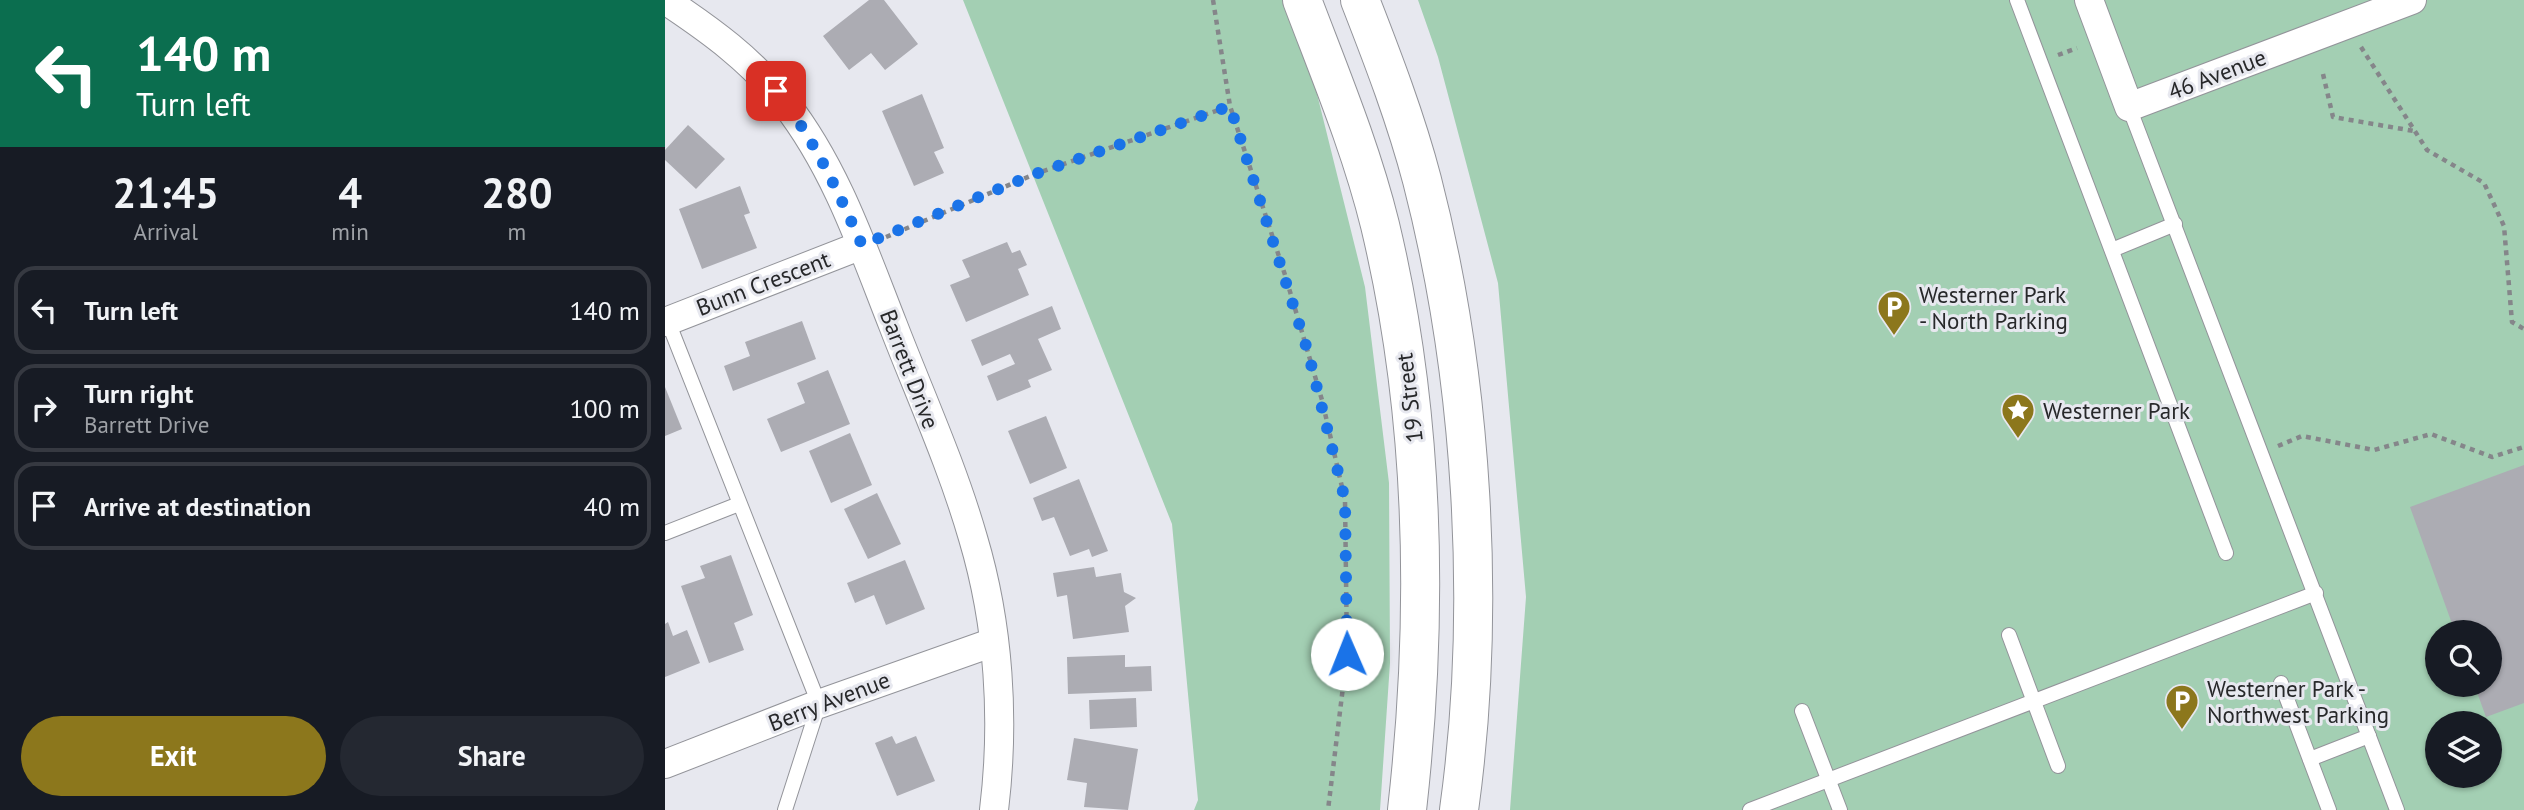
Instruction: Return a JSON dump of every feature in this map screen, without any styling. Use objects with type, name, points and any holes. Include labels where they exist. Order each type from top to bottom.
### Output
[{"type":"main road","name":"19 Street","points":[[1302,0],[1348,122],[1379,224],[1402,332],[1415,430],[1420,515],[1419,700],[1407,810]]},
{"type":"main road","points":[[1360,0],[1394,89],[1422,181],[1448,309],[1465,432],[1472,523],[1474,622],[1468,747],[1459,810]]},
{"type":"street","name":"Barrett Drive","points":[[665,0],[740,54],[786,104],[831,177],[862,245],[968,524],[986,587],[994,642],[999,713],[994,810]]},
{"type":"street","points":[[2089,0],[2129,107]]},
{"type":"street","name":"46 Avenue","points":[[2129,107],[2412,0]]},
{"type":"street","name":"Bunn Crescent","points":[[666,319],[862,245]]},
{"type":"street","name":"Berry Avenue","points":[[665,764],[819,704],[994,642]]},
{"type":"lane","points":[[2018,0],[2226,554]]},
{"type":"lane","points":[[2129,107],[2397,810]]},
{"type":"lane","points":[[2112,250],[2175,224]]},
{"type":"lane","points":[[666,319],[819,704],[785,810]]},
{"type":"lane","points":[[665,533],[739,503]]},
{"type":"lane","points":[[1751,810],[2316,593]]},
{"type":"lane","points":[[2009,635],[2057,766]]},
{"type":"lane","points":[[2281,683],[2329,810]]},
{"type":"lane","points":[[1802,711],[1840,810]]},
{"type":"lane","points":[[2310,759],[2369,736]]},
{"type":"path","points":[[1213,0],[1230,106],[1308,352],[1345,500],[1347,654],[1328,810]]},
{"type":"path","points":[[2352,23],[2361,46],[2427,150],[2484,183],[2504,226],[2512,322],[2524,329]]},
{"type":"path","points":[[2323,74],[2333,117],[2414,131]]},
{"type":"path","points":[[862,245],[1035,174],[1230,106]]},
{"type":"path","points":[[2261,453],[2302,436],[2374,450],[2431,434],[2492,457],[2524,447]]},
{"type":"green space","points":[[963,0],[1283,0],[1316,90],[1365,287],[1389,483],[1390,663],[1380,810],[1194,810],[1198,800],[1172,524]]},
{"type":"green space","name":"Westerner Park","points":[[1418,0],[2524,0],[2524,810],[1510,810],[1526,597],[1498,283],[1438,57]]},
{"type":"building","points":[[869,0],[884,0],[918,44],[885,70],[871,53],[849,70],[823,36]]},
{"type":"building","points":[[922,94],[944,148],[934,152],[944,173],[914,186],[882,111]]},
{"type":"building","points":[[688,125],[725,159],[696,189],[665,160],[665,150]]},
{"type":"building","points":[[740,186],[750,213],[744,215],[757,248],[702,269],[679,209]]},
{"type":"building","points":[[1007,242],[1012,253],[1020,250],[1027,265],[1018,269],[1029,295],[966,322],[950,285],[970,277],[962,260]]},
{"type":"building","points":[[1052,306],[1061,329],[1038,339],[1052,370],[1028,380],[1031,387],[997,401],[987,376],[1015,364],[1010,354],[982,366],[971,340]]},
{"type":"building","points":[[802,321],[816,359],[733,391],[724,366],[750,356],[745,342]]},
{"type":"building","points":[[828,370],[850,424],[781,452],[767,419],[805,403],[797,383]]},
{"type":"building","points":[[665,387],[682,429],[665,436]]},
{"type":"building","points":[[1046,416],[1067,468],[1030,484],[1008,431]]},
{"type":"building","points":[[850,433],[872,485],[831,503],[809,451]]},
{"type":"building","points":[[2524,465],[2524,703],[2502,711],[2484,711],[2479,697],[2502,697],[2502,620],[2451,620],[2410,507]]},
{"type":"building","points":[[1079,479],[1108,551],[1092,557],[1089,549],[1070,556],[1054,517],[1042,521],[1033,498]]},
{"type":"building","points":[[877,493],[901,544],[868,559],[844,509]]},
{"type":"building","points":[[731,555],[753,615],[734,623],[744,650],[709,663],[681,586],[705,578],[700,566]]},
{"type":"building","points":[[905,560],[925,609],[886,625],[874,595],[855,603],[847,583]]},
{"type":"building","points":[[1094,567],[1096,577],[1121,573],[1124,592],[1136,598],[1125,606],[1129,632],[1073,639],[1067,595],[1057,597],[1053,573]]},
{"type":"building","points":[[668,622],[673,636],[687,630],[700,663],[665,677],[665,624]]},
{"type":"building","points":[[1125,655],[1125,667],[1151,666],[1152,691],[1068,694],[1067,657]]},
{"type":"building","points":[[1136,698],[1137,727],[1090,729],[1089,700]]},
{"type":"building","points":[[892,736],[896,744],[916,736],[935,781],[897,796],[875,743]]},
{"type":"building","points":[[1074,738],[1138,749],[1128,810],[1084,807],[1087,783],[1067,780]]},
{"type":"place","name":"Westerner Park - North Parking","points":[[1894,337]]},
{"type":"place","name":"Westerner Park","points":[[2018,440]]},
{"type":"place","name":"Westerner Park - Northwest Parking","points":[[2182,731]]},
{"type":"route","points":[[776,91],[808,134],[862,245],[1035,174],[1230,106],[1308,352],[1345,500],[1347,654]]}]
